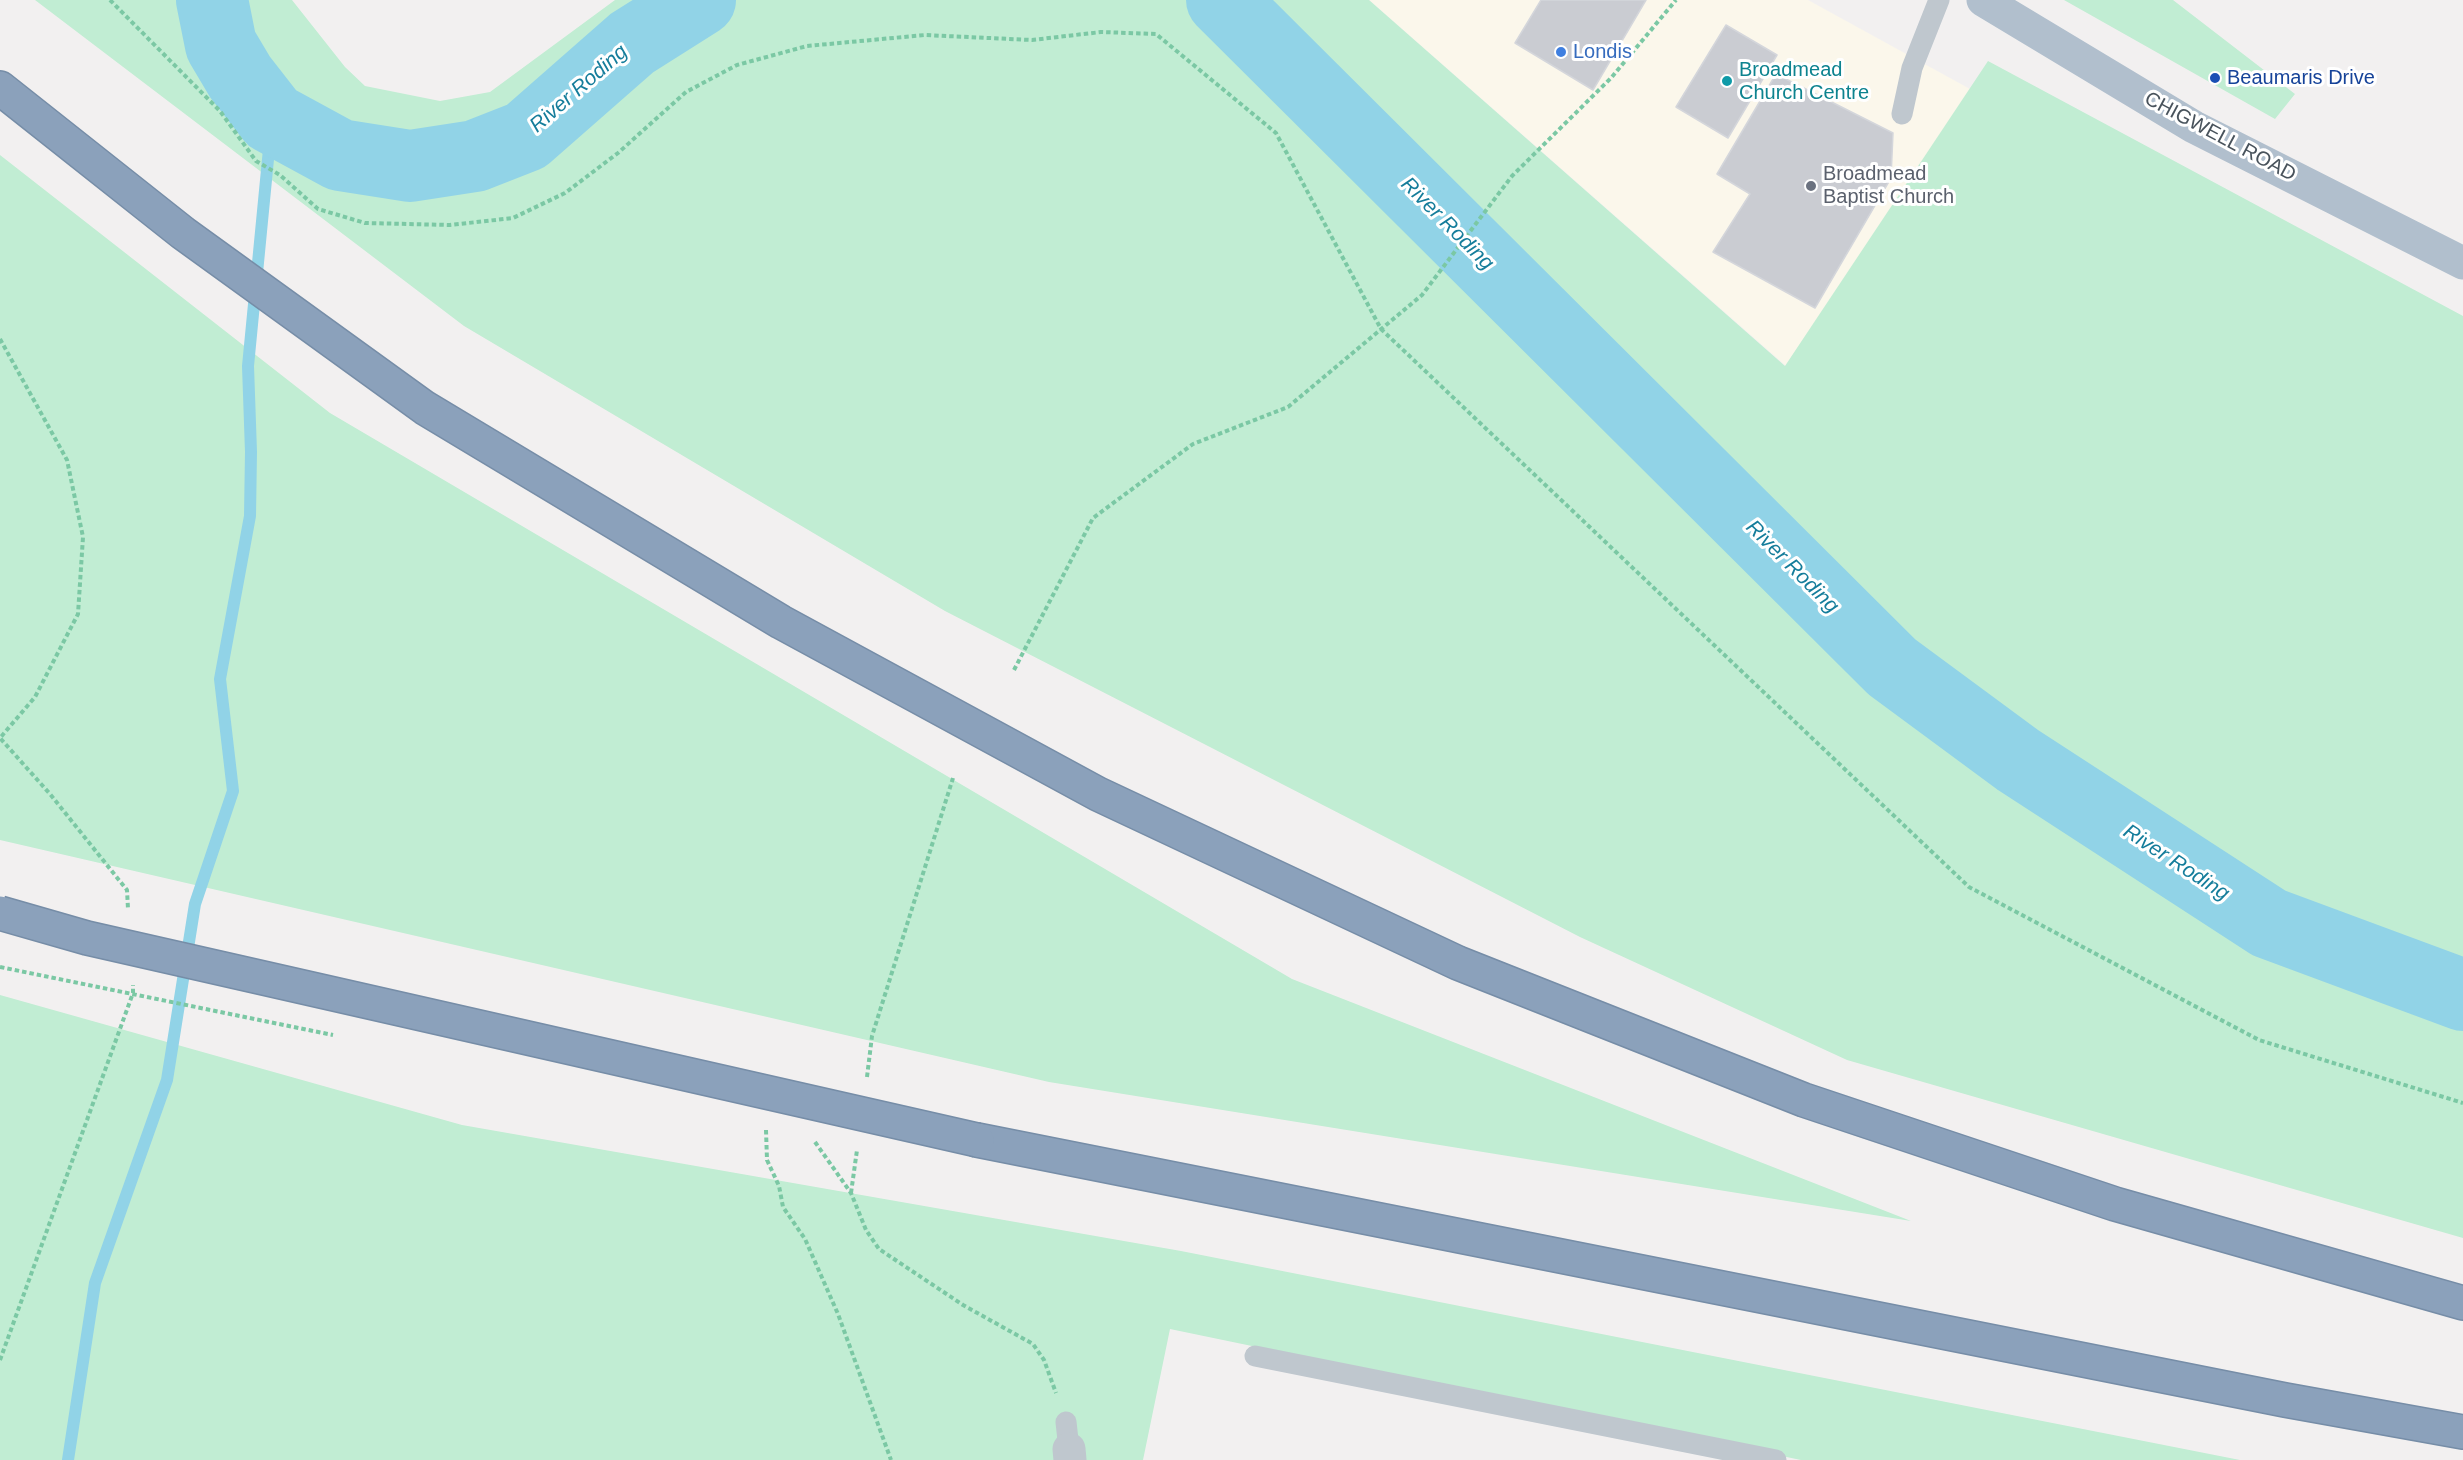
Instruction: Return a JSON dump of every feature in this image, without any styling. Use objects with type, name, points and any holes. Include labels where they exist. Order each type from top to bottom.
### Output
[{"type":"highway","points":[[0,88],[183,233],[425,408],[781,622],[1098,794],[1458,963],[1804,1100],[2115,1204],[2463,1302]]},
{"type":"highway","points":[[0,913],[98,941],[977,1140],[2273,1398],[2463,1432]]},
{"type":"main road","name":"CHIGWELL ROAD","points":[[1983,0],[2194,127],[2463,263]]},
{"type":"lane","points":[[1902,114],[1912,68],[1940,0]]},
{"type":"lane","points":[[1255,1356],[1776,1460]]},
{"type":"path","points":[[110,0],[220,111],[256,161],[279,175],[318,209],[365,223],[450,225],[513,218],[565,193],[618,153],[686,92],[737,65],[807,46],[925,35],[1032,40],[1101,32],[1156,34],[1276,133],[1382,329],[1969,887],[2259,1040],[2463,1103]]},
{"type":"path","points":[[1014,670],[1093,518],[1193,444],[1288,407],[1422,296],[1512,176],[1611,78],[1676,0]]},
{"type":"path","points":[[0,339],[67,460],[83,537],[78,614],[35,697],[0,738],[50,794],[127,890],[129,913]]},
{"type":"path","points":[[866,1080],[872,1036],[952,778]]},
{"type":"path","points":[[0,967],[194,1006]]},
{"type":"path","points":[[0,1360],[133,993],[132,982]]},
{"type":"path","points":[[765,1123],[766,1160],[780,1186],[783,1208],[805,1239],[838,1314],[891,1460]]},
{"type":"path","points":[[857,1148],[851,1193],[866,1230],[879,1249],[963,1305],[1033,1344],[1044,1360],[1068,1444]]},
{"type":"shaded area","points":[[1369,0],[1808,0],[1970,89],[1786,366]]},
{"type":"green space","points":[[35,0],[292,0],[345,67],[365,86],[440,101],[490,92],[615,0],[1369,0],[1785,366],[1988,61],[2463,316],[2463,1238],[1847,1060],[1580,937],[945,611],[464,326]]},
{"type":"green space","points":[[2064,0],[2173,0],[2295,94],[2275,119]]},
{"type":"green space","points":[[0,155],[330,413],[1292,979],[1911,1221],[1049,1082],[0,840]]},
{"type":"green space","points":[[0,995],[462,1125],[1181,1251],[2240,1460],[1801,1460],[1170,1329],[1143,1460],[0,1460]]},
{"type":"building","points":[[1541,0],[1646,0],[1593,90],[1515,43]]},
{"type":"building","name":"Broadmead Church Centre","points":[[1726,25],[1777,55],[1728,138],[1676,107]]},
{"type":"building","name":"Broadmead Baptist Church","points":[[1776,74],[1893,133],[1891,178],[1815,308],[1713,252],[1750,194],[1717,174]]},
{"type":"waterway","name":"River Roding","points":[[212,0],[221,45],[240,77],[272,118],[340,155],[410,166],[475,156],[526,136],[632,43],[700,0]]},
{"type":"waterway","name":"River Roding","points":[[1222,0],[1892,667],[2018,760],[2269,923],[2463,995]]},
{"type":"waterway","points":[[68,1460],[95,1283],[167,1080],[195,904],[233,791],[220,679],[250,516],[251,452],[248,366],[272,118]]},
{"type":"place","name":"Londis","points":[[1561,52]]},
{"type":"place","name":"Beaumaris Drive","points":[[2215,78]]},
{"type":"place","name":"Broadmead Church Centre","points":[[1727,81]]},
{"type":"place","name":"Broadmead Baptist Church","points":[[1811,186]]}]
